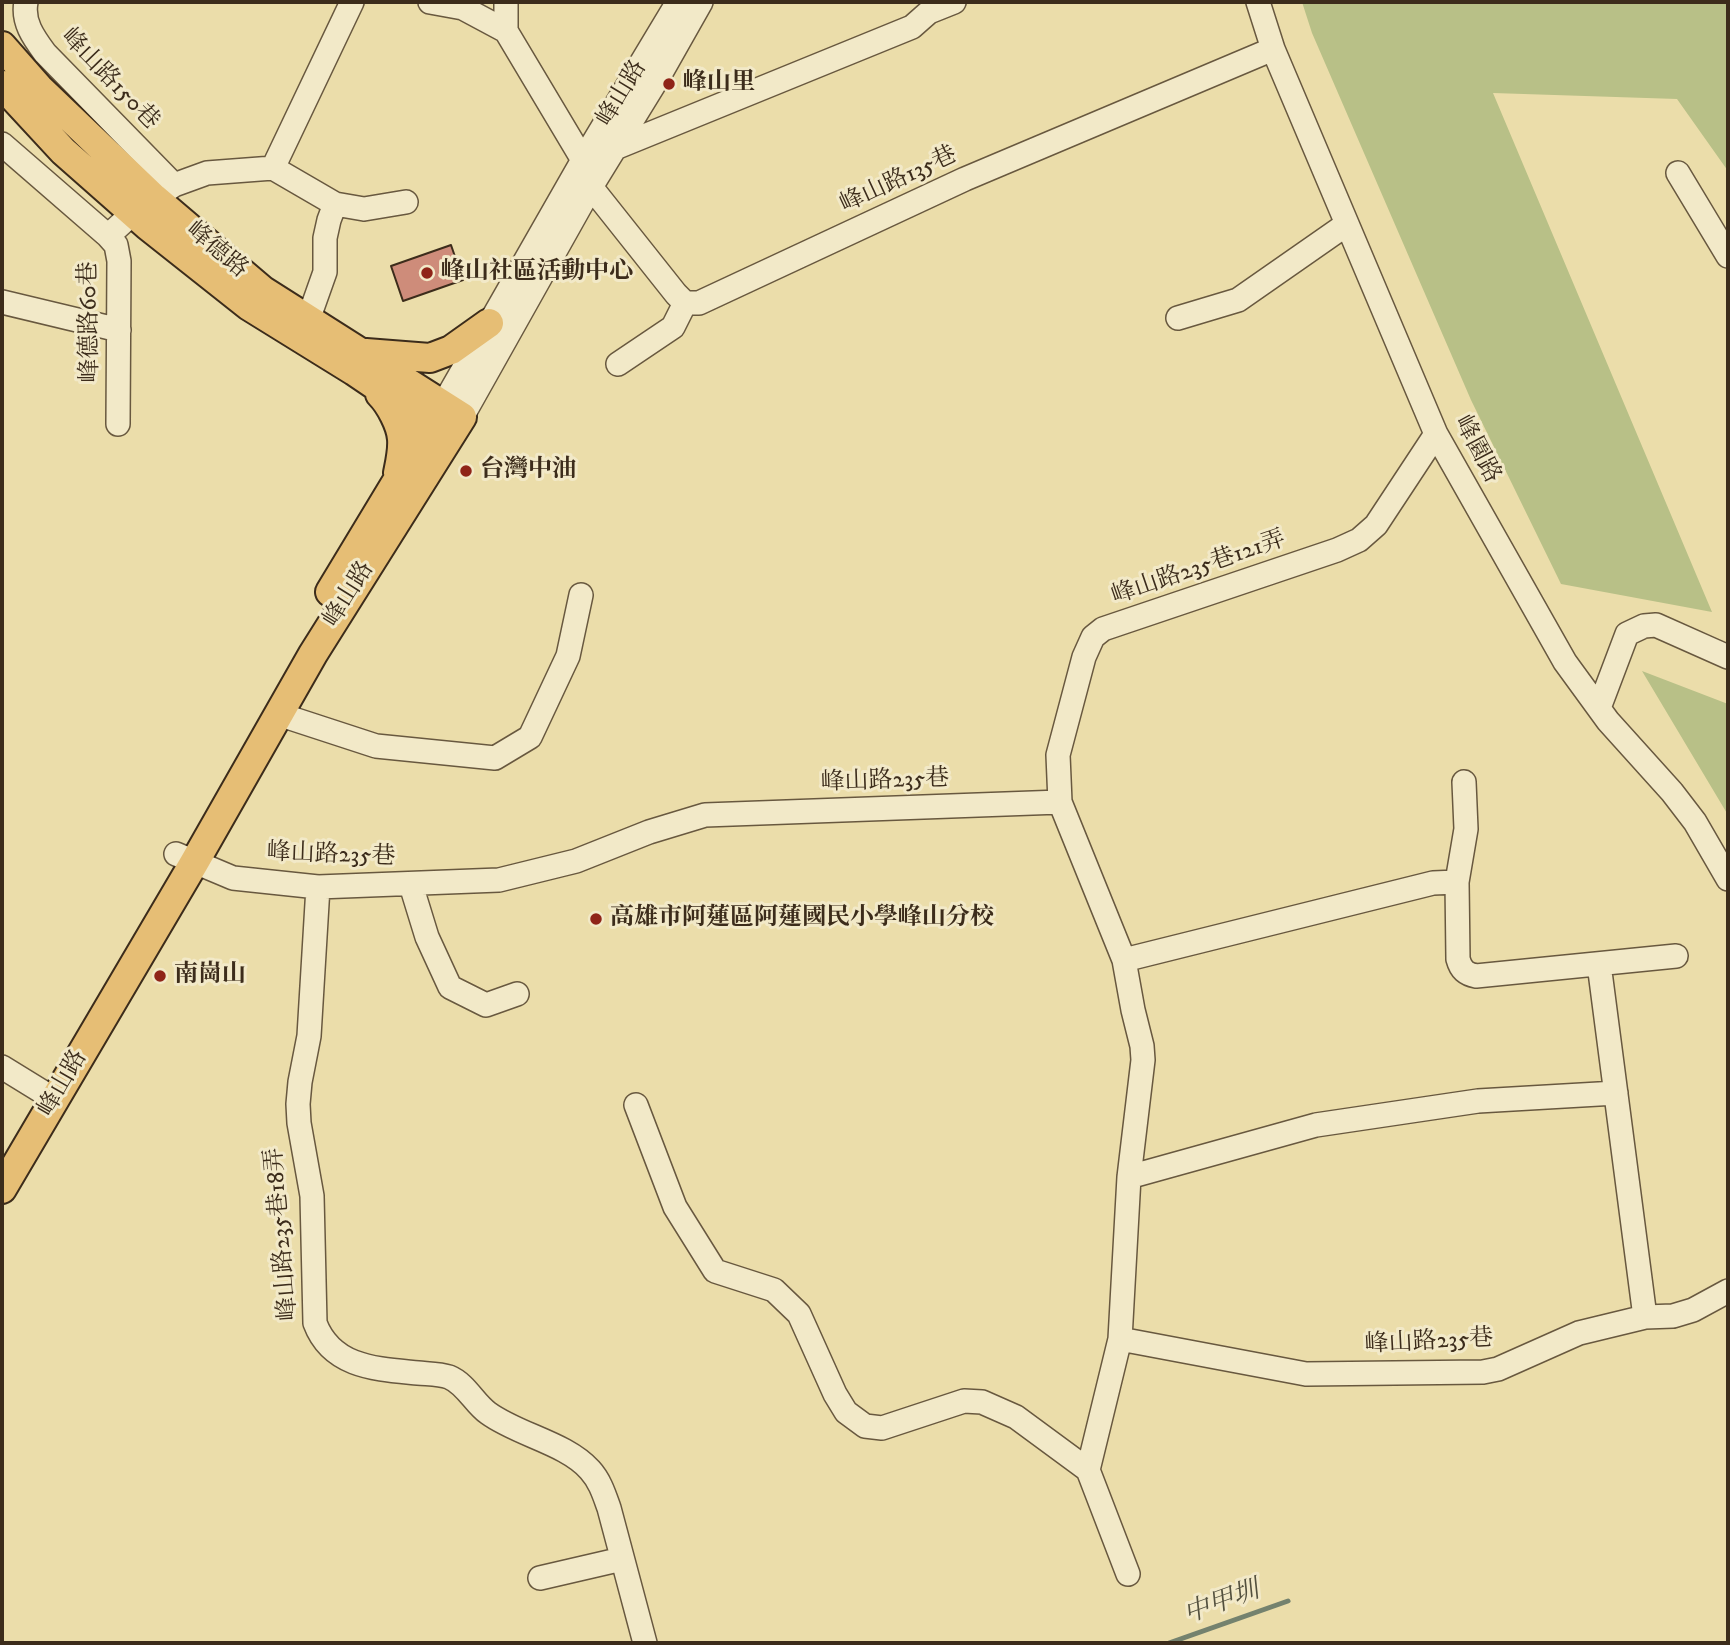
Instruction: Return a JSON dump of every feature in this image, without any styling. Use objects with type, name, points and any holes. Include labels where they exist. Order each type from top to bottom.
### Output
[{"type":"main road","name":"峰德路","points":[[2,46],[39,88],[154,199],[262,290],[308,320],[359,362],[446,420]]},
{"type":"main road","name":"峰德路","points":[[2,85],[64,151],[154,199],[249,306],[359,362]]},
{"type":"main road","points":[[359,362],[430,358],[451,350],[489,323]]},
{"type":"main road","points":[[359,362],[396,419],[402,439],[398,479]]},
{"type":"main road","name":"峰山路","points":[[2,1189],[46,1095],[185,859],[398,479],[446,420]]},
{"type":"main road","name":"峰山路","points":[[185,859],[278,714],[446,420]]},
{"type":"main road","name":"峰山路","points":[[2,1153],[46,1095]]},
{"type":"street","name":"峰山路150巷","points":[[26,2],[29,30],[154,199]]},
{"type":"street","points":[[273,168],[352,2]]},
{"type":"street","points":[[430,2],[463,8],[506,31]]},
{"type":"street","points":[[506,2],[506,31],[583,160]]},
{"type":"street","name":"峰山路","points":[[446,420],[591,187],[606,144],[678,2]]},
{"type":"street","name":"峰山路","points":[[446,420],[489,323],[583,160],[606,144],[658,78],[701,2]]},
{"type":"street","points":[[606,144],[912,27],[929,12],[954,2]]},
{"type":"street","name":"峰園路","points":[[1258,2],[1273,49],[1436,434],[1565,662],[1608,720],[1695,822],[1728,879]]},
{"type":"street","name":"峰山路135巷","points":[[685,303],[699,303],[965,179],[1273,49]]},
{"type":"street","name":"峰德路60巷","points":[[2,145],[116,245],[119,261],[118,424]]},
{"type":"street","points":[[108,236],[154,199],[207,173],[273,168],[335,205],[364,209],[406,202]]},
{"type":"street","points":[[1678,173],[1728,256]]},
{"type":"street","points":[[591,187],[685,303],[673,327],[618,364]]},
{"type":"street","points":[[308,320],[325,272],[325,238],[335,205]]},
{"type":"street","points":[[1178,318],[1238,300],[1347,224]]},
{"type":"street","points":[[2,302],[119,330]]},
{"type":"street","name":"峰山路235巷121弄","points":[[1060,802],[1058,755],[1084,657],[1093,637],[1103,629],[1337,550],[1359,540],[1376,525],[1436,434]]},
{"type":"street","points":[[278,714],[376,746],[495,758],[530,737],[568,656],[581,595]]},
{"type":"street","points":[[1599,708],[1627,634],[1644,625],[1656,625],[1728,657]]},
{"type":"street","points":[[1464,782],[1466,829],[1457,882],[1460,968],[1476,976],[1676,956]]},
{"type":"street","points":[[1060,802],[1124,960],[1143,1060],[1129,1177],[1120,1339],[1088,1470]]},
{"type":"street","name":"峰山路235巷","points":[[185,859],[233,878],[318,887],[499,880],[576,861],[649,832],[705,815],[1060,802]]},
{"type":"street","points":[[1124,960],[1433,883],[1457,882]]},
{"type":"street","points":[[411,885],[428,937],[450,987],[486,1005],[517,994]]},
{"type":"street","name":"峰山路235巷18弄","points":[[318,887],[309,1036],[298,1104],[312,1196],[315,1323],[320,1334],[341,1356],[376,1369],[448,1377],[458,1383],[487,1412],[506,1424],[570,1454],[590,1469],[602,1486],[609,1508],[645,1643]]},
{"type":"street","points":[[1599,964],[1645,1317]]},
{"type":"street","points":[[2,1067],[46,1095]]},
{"type":"street","points":[[1129,1177],[1316,1125],[1478,1101],[1616,1093]]},
{"type":"street","points":[[636,1105],[675,1207],[715,1271],[774,1290],[799,1314],[835,1394],[846,1412],[864,1426],[882,1428],[964,1401],[982,1402],[1016,1417],[1088,1470],[1128,1574]]},
{"type":"street","name":"峰山路235巷","points":[[1120,1339],[1306,1374],[1483,1372],[1498,1369],[1579,1333],[1645,1317],[1673,1316],[1693,1310],[1728,1291]]},
{"type":"street","points":[[540,1578],[622,1559]]},
{"type":"green space","points":[[1302,2],[1728,2],[1728,171],[1677,99],[1493,93],[1712,612],[1561,584],[1471,400],[1312,33]]},
{"type":"green space","points":[[1642,671],[1728,704],[1728,815]]},
{"type":"building","name":"峰山社區活動中心","points":[[451,245],[463,280],[403,301],[391,266]]},
{"type":"waterway","name":"中甲圳","points":[[1169,1643],[1288,1601]]},
{"type":"place","name":"峰山里","points":[[669,84]]},
{"type":"place","name":"峰山社區活動中心","points":[[427,273]]},
{"type":"place","name":"台灣中油","points":[[466,471]]},
{"type":"place","name":"高雄市阿蓮區阿蓮國民小學峰山分校","points":[[596,919]]},
{"type":"place","name":"南崗山","points":[[160,976]]}]
